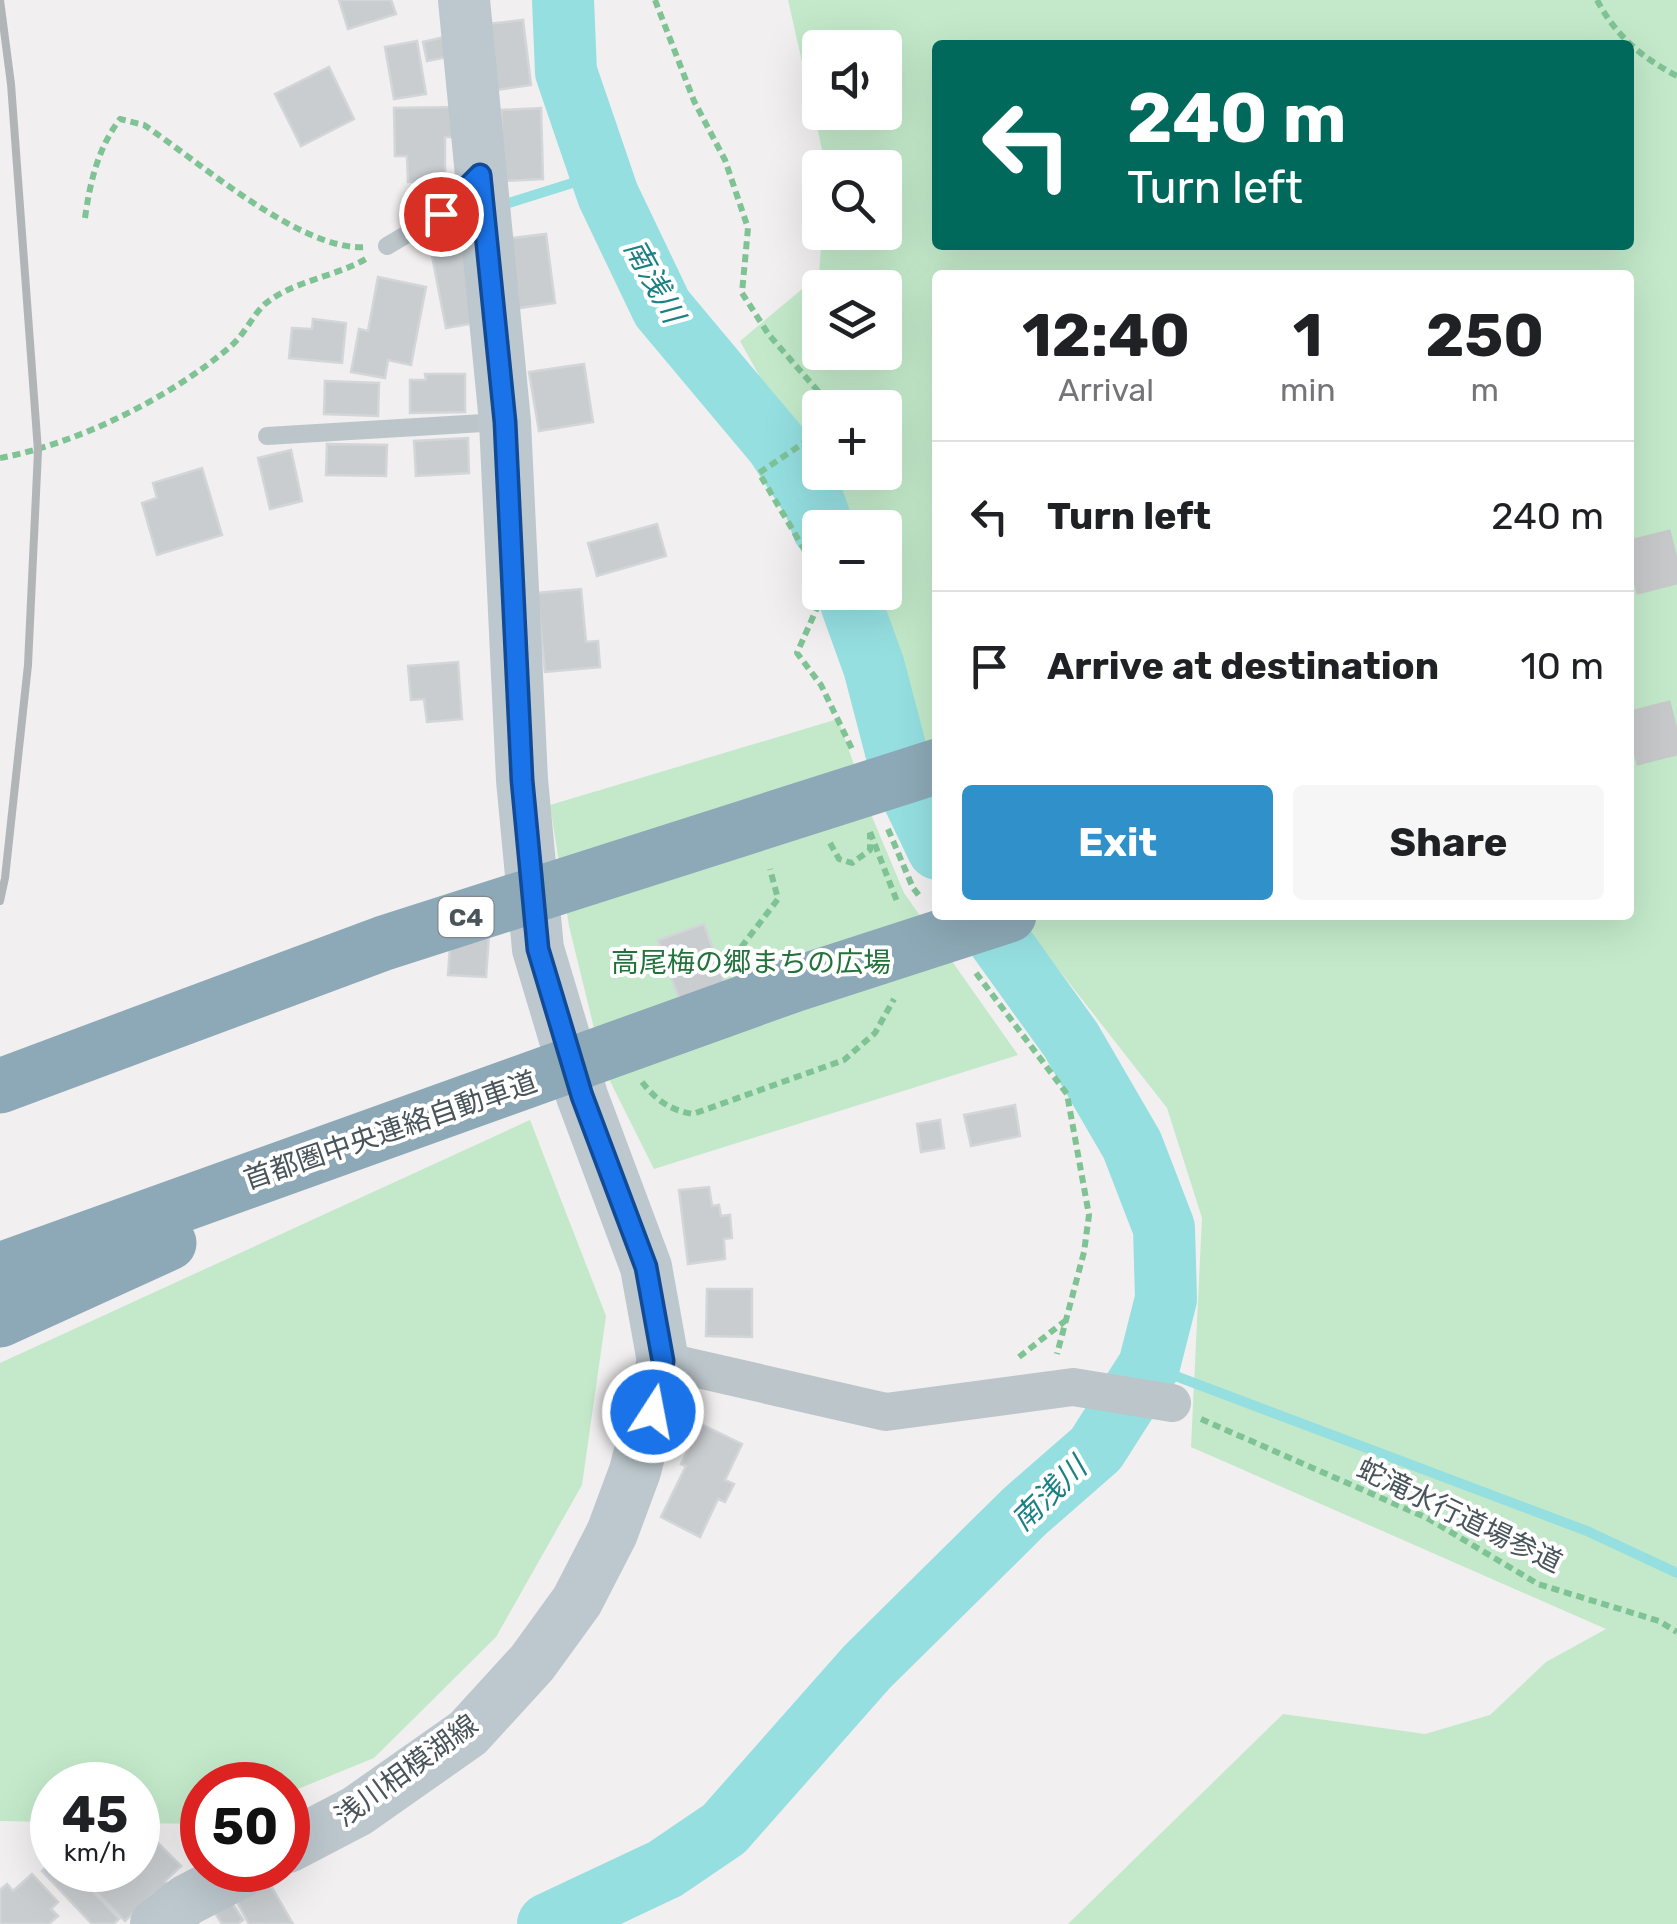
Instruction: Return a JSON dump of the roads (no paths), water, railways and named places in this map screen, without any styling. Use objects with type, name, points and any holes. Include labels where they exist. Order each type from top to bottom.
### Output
[{"type":"highway","name":"C4","points":[[0,1086],[384,943],[932,768]]},
{"type":"highway","name":"首都圏中央連絡自動車道","points":[[0,1270],[794,985],[994,920]]},
{"type":"highway","points":[[0,1063],[384,943]]},
{"type":"highway","points":[[0,1320],[491,1096]]},
{"type":"main road","name":"浅川相模湖線","points":[[310,1836],[357,1810],[468,1733],[532,1663],[576,1601],[612,1533],[636,1471],[663,1361],[646,1267],[582,1096],[538,949],[522,780],[505,422],[464,0]]},
{"type":"main road","points":[[156,1924],[202,1892]]},
{"type":"street","points":[[663,1361],[886,1412],[1073,1386],[1172,1403]]},
{"type":"lane","points":[[387,246],[441,214],[480,175]]},
{"type":"lane","points":[[267,436],[505,422]]},
{"type":"waterway","name":"南浅川","points":[[563,0],[566,72],[608,195],[662,308],[776,444],[817,510]]},
{"type":"waterway","points":[[499,206],[601,174]]},
{"type":"waterway","points":[[413,238],[472,214]]},
{"type":"waterway","name":"南浅川","points":[[853,610],[874,667],[902,774],[932,836]]},
{"type":"waterway","name":"南浅川","points":[[548,1924],[665,1869],[724,1829],[867,1667],[1025,1511],[1096,1449],[1149,1366],[1166,1299],[1164,1228],[1132,1145],[1071,1040],[985,920]]},
{"type":"waterway","points":[[1149,1366],[1587,1531],[1677,1573]]},
{"type":"tunnel","points":[[1634,567],[1677,556]]},
{"type":"tunnel","points":[[1634,738],[1677,727]]},
{"type":"railway","points":[[0,0],[11,84],[38,451],[28,665],[0,901]]},
{"type":"park label","name":"高尾梅の郷まちの広場","points":[[751,962]]}]
